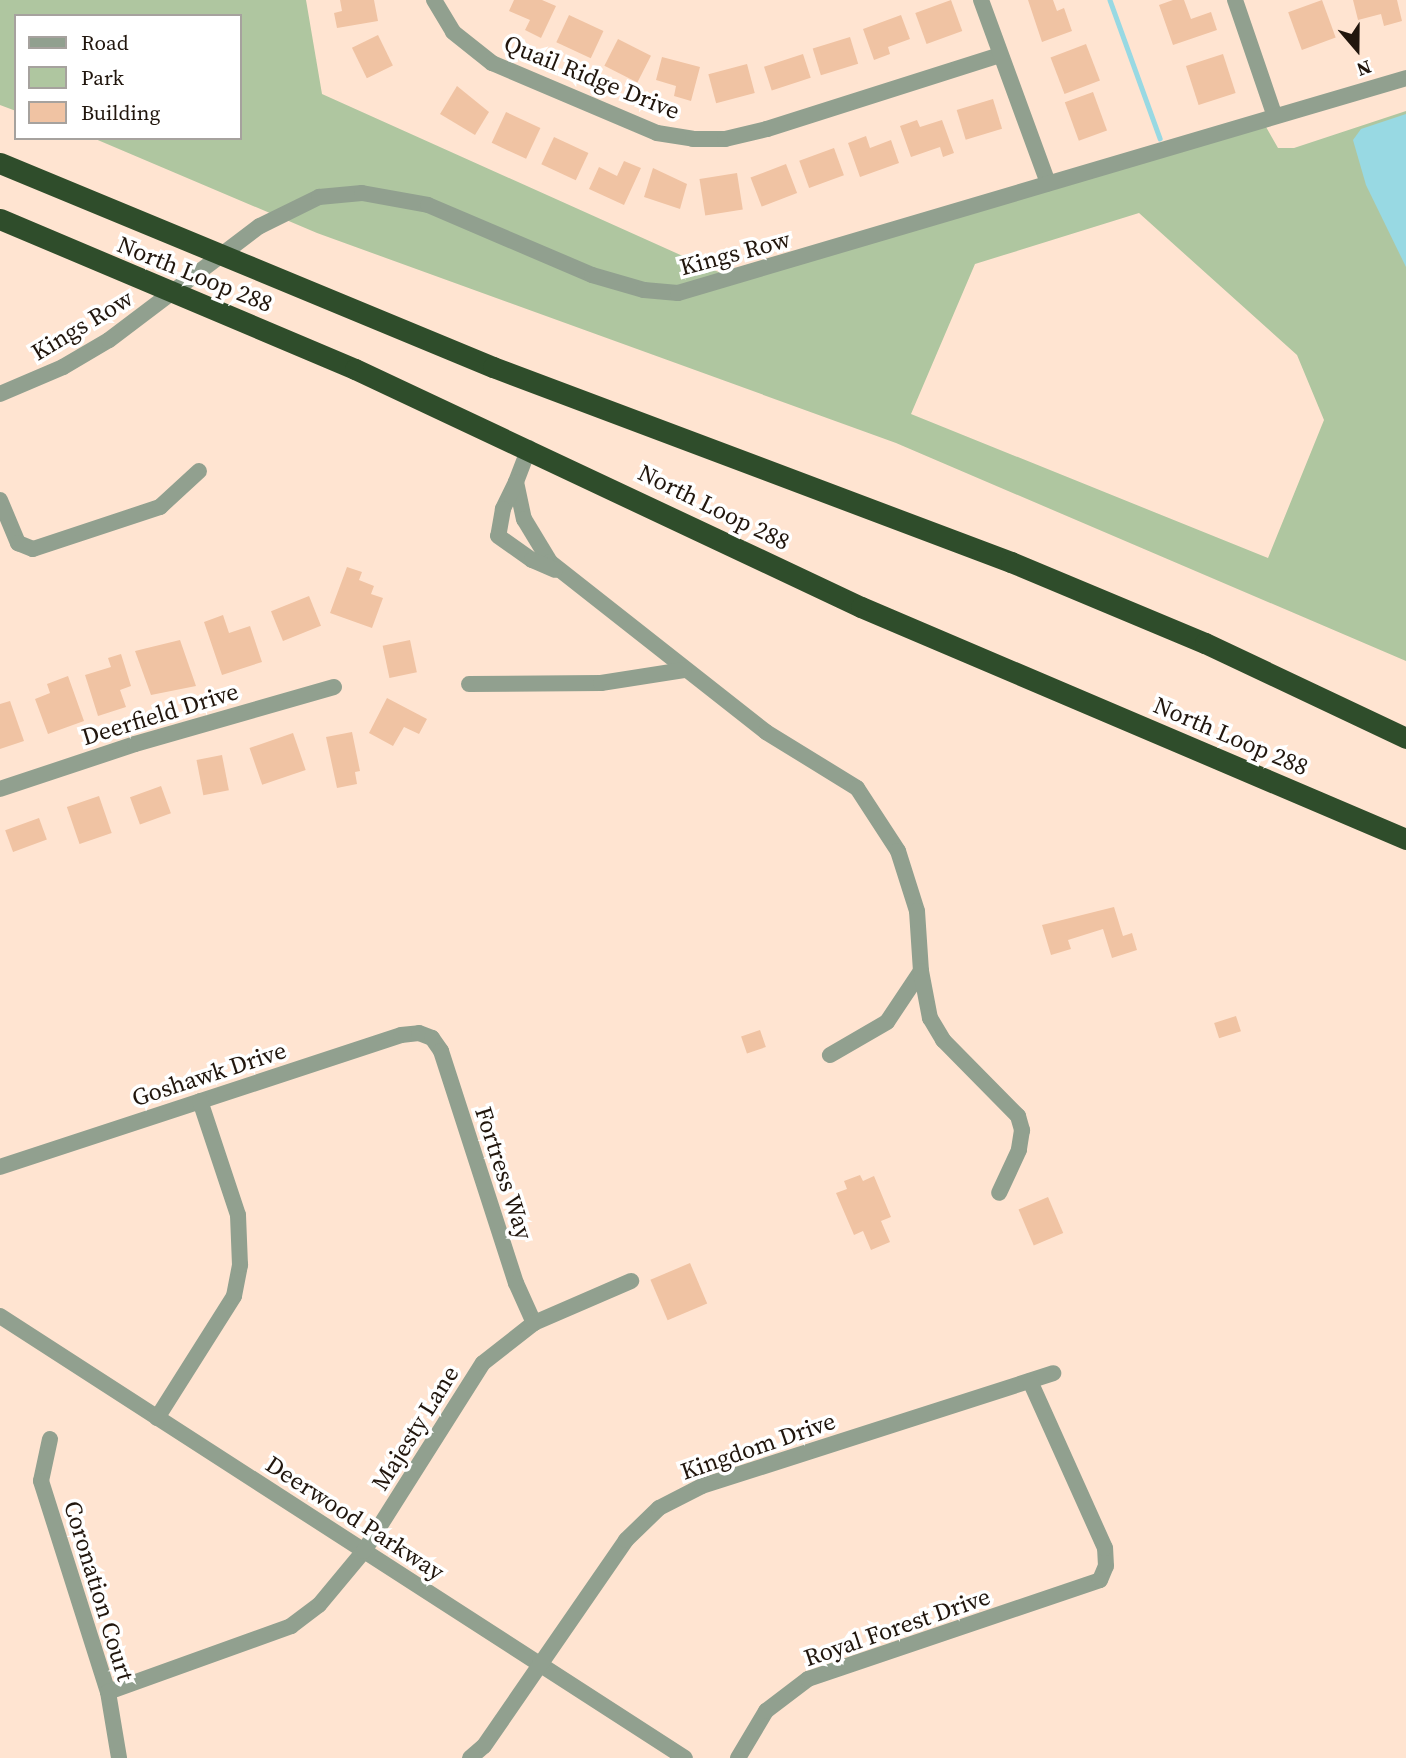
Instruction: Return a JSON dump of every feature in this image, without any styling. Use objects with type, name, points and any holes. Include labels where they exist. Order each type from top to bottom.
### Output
[{"type":"highway","name":"North Loop 288","points":[[0,163],[493,367],[1012,562],[1205,643],[1406,738]]},
{"type":"highway","name":"North Loop 288","points":[[0,219],[529,448],[862,607],[1406,839]]},
{"type":"street","name":"Quail Ridge Drive","points":[[434,0],[453,32],[492,63],[657,133],[693,139],[725,139],[767,129],[1000,55]]},
{"type":"street","points":[[981,0],[1048,183]]},
{"type":"street","points":[[1235,0],[1273,114]]},
{"type":"street","name":"Kings Row","points":[[0,394],[86,354],[174,293],[219,255],[300,202],[337,194],[372,194],[428,205],[626,286],[678,293],[1273,114],[1406,78]]},
{"type":"street","points":[[529,448],[503,509],[498,536],[532,560],[558,571],[766,732],[857,788],[898,851],[917,911],[921,971],[930,1018],[943,1040],[1018,1116],[1022,1130],[1019,1150],[999,1193]]},
{"type":"street","points":[[0,500],[18,543],[33,549],[160,507],[199,471]]},
{"type":"street","points":[[516,482],[524,519],[558,571]]},
{"type":"street","points":[[469,684],[601,683],[684,670]]},
{"type":"street","name":"Deerfield Drive","points":[[0,789],[148,740],[334,687]]},
{"type":"street","points":[[830,1055],[887,1022],[921,971]]},
{"type":"street","name":"Goshawk Drive","points":[[0,1167],[401,1035],[432,1038]]},
{"type":"street","name":"Fortress Way","points":[[432,1038],[441,1051],[516,1283],[534,1323]]},
{"type":"street","points":[[157,1418],[234,1296],[240,1265],[238,1215],[200,1101]]},
{"type":"street","name":"Majesty Lane","points":[[108,1692],[291,1626],[319,1605],[364,1551],[483,1363],[534,1323],[631,1281]]},
{"type":"street","name":"Deerwood Parkway","points":[[0,1316],[685,1758]]},
{"type":"street","name":"Kingdom Drive","points":[[470,1758],[484,1746],[626,1540],[659,1507],[702,1486],[1054,1373]]},
{"type":"street","name":"Royal Forest Drive","points":[[738,1758],[766,1711],[808,1679],[1100,1580],[1106,1566],[1105,1548],[1030,1381]]},
{"type":"street","name":"Coronation Court","points":[[50,1438],[41,1481],[108,1692],[119,1758]]},
{"type":"green space","points":[[0,0],[306,0],[322,94],[734,279],[1261,118],[1278,148],[1294,148],[1406,111],[1406,661],[896,443],[317,233],[98,140],[242,140],[242,14],[14,14],[14,110],[0,105]],"holes":[[[1139,213],[1297,355],[1324,420],[1268,558],[911,414],[975,264]]]},
{"type":"water","points":[[1406,114],[1406,267],[1366,185],[1353,140],[1361,129]]},
{"type":"building","points":[[340,0],[374,0],[378,21],[337,28],[334,13],[342,11]]},
{"type":"building","points":[[514,0],[542,0],[556,6],[541,38],[525,30],[530,20],[509,11]]},
{"type":"building","points":[[951,0],[962,31],[927,44],[915,13]]},
{"type":"building","points":[[1028,0],[1053,0],[1057,11],[1064,8],[1072,31],[1042,42]]},
{"type":"building","points":[[1173,0],[1184,0],[1191,19],[1211,12],[1217,30],[1173,45],[1159,5]]},
{"type":"building","points":[[1322,0],[1336,38],[1302,50],[1288,12]]},
{"type":"building","points":[[1353,0],[1397,0],[1402,21],[1384,26],[1381,14],[1358,20]]},
{"type":"building","points":[[569,15],[603,31],[591,58],[556,42]]},
{"type":"building","points":[[901,15],[910,39],[888,47],[890,54],[874,60],[863,29]]},
{"type":"building","points":[[378,35],[393,66],[367,78],[352,48]]},
{"type":"building","points":[[850,37],[858,64],[821,75],[813,48]]},
{"type":"building","points":[[618,39],[651,56],[637,83],[604,66]]},
{"type":"building","points":[[1086,44],[1100,80],[1065,94],[1051,58]]},
{"type":"building","points":[[803,54],[811,78],[772,90],[764,67]]},
{"type":"building","points":[[1223,54],[1236,93],[1199,105],[1186,66]]},
{"type":"building","points":[[662,57],[700,67],[691,101],[674,96],[676,86],[656,80]]},
{"type":"building","points":[[747,64],[755,93],[716,103],[708,74]]},
{"type":"building","points":[[457,86],[489,112],[475,135],[440,114]]},
{"type":"building","points":[[1093,92],[1107,131],[1079,141],[1065,102]]},
{"type":"building","points":[[993,99],[1002,129],[966,140],[957,110]]},
{"type":"building","points":[[506,112],[540,128],[526,159],[492,143]]},
{"type":"building","points":[[917,120],[920,127],[942,120],[954,153],[943,157],[940,147],[911,157],[900,126]]},
{"type":"building","points":[[866,136],[870,148],[891,140],[899,163],[860,177],[848,143]]},
{"type":"building","points":[[554,137],[588,153],[576,180],[541,164]]},
{"type":"building","points":[[834,148],[844,175],[809,188],[799,161]]},
{"type":"building","points":[[624,161],[641,168],[624,205],[589,189],[599,167],[617,176]]},
{"type":"building","points":[[786,164],[797,193],[762,207],[751,178]]},
{"type":"building","points":[[653,168],[687,184],[680,209],[644,197]]},
{"type":"building","points":[[737,173],[743,210],[705,215],[699,179]]},
{"type":"building","points":[[347,567],[362,572],[359,580],[374,586],[371,594],[383,598],[372,628],[330,613]]},
{"type":"building","points":[[309,596],[321,626],[283,641],[271,611]]},
{"type":"building","points":[[223,615],[229,633],[250,626],[262,662],[222,675],[204,622]]},
{"type":"building","points":[[180,640],[196,686],[151,695],[135,651]]},
{"type":"building","points":[[410,640],[417,672],[389,678],[383,646]]},
{"type":"building","points":[[121,654],[131,686],[120,690],[126,707],[98,716],[85,675],[111,667],[108,658]]},
{"type":"building","points":[[68,676],[84,721],[48,734],[35,699],[50,693],[47,684]]},
{"type":"building","points":[[387,698],[427,719],[419,734],[404,727],[393,746],[369,733]]},
{"type":"building","points":[[10,701],[24,741],[0,749],[0,704]]},
{"type":"building","points":[[352,732],[360,771],[355,772],[357,784],[337,788],[326,737]]},
{"type":"building","points":[[293,733],[306,770],[262,785],[250,748]]},
{"type":"building","points":[[222,755],[229,790],[203,795],[196,760]]},
{"type":"building","points":[[161,786],[171,813],[140,825],[130,797]]},
{"type":"building","points":[[99,796],[112,833],[80,844],[67,807]]},
{"type":"building","points":[[39,818],[47,840],[13,852],[5,830]]},
{"type":"building","points":[[1114,907],[1123,936],[1132,933],[1137,950],[1112,958],[1103,929],[1068,940],[1071,949],[1051,955],[1042,925]]},
{"type":"building","points":[[1236,1016],[1241,1031],[1219,1038],[1214,1023]]},
{"type":"building","points":[[760,1030],[766,1047],[747,1054],[741,1037]]},
{"type":"building","points":[[860,1175],[863,1181],[874,1176],[891,1217],[881,1221],[890,1242],[871,1250],[863,1231],[854,1235],[836,1193],[847,1189],[844,1181]]},
{"type":"building","points":[[1048,1197],[1063,1233],[1034,1245],[1019,1210]]},
{"type":"building","points":[[690,1263],[707,1304],[668,1320],[650,1280]]},
{"type":"waterway","points":[[1110,0],[1160,138]]}]
